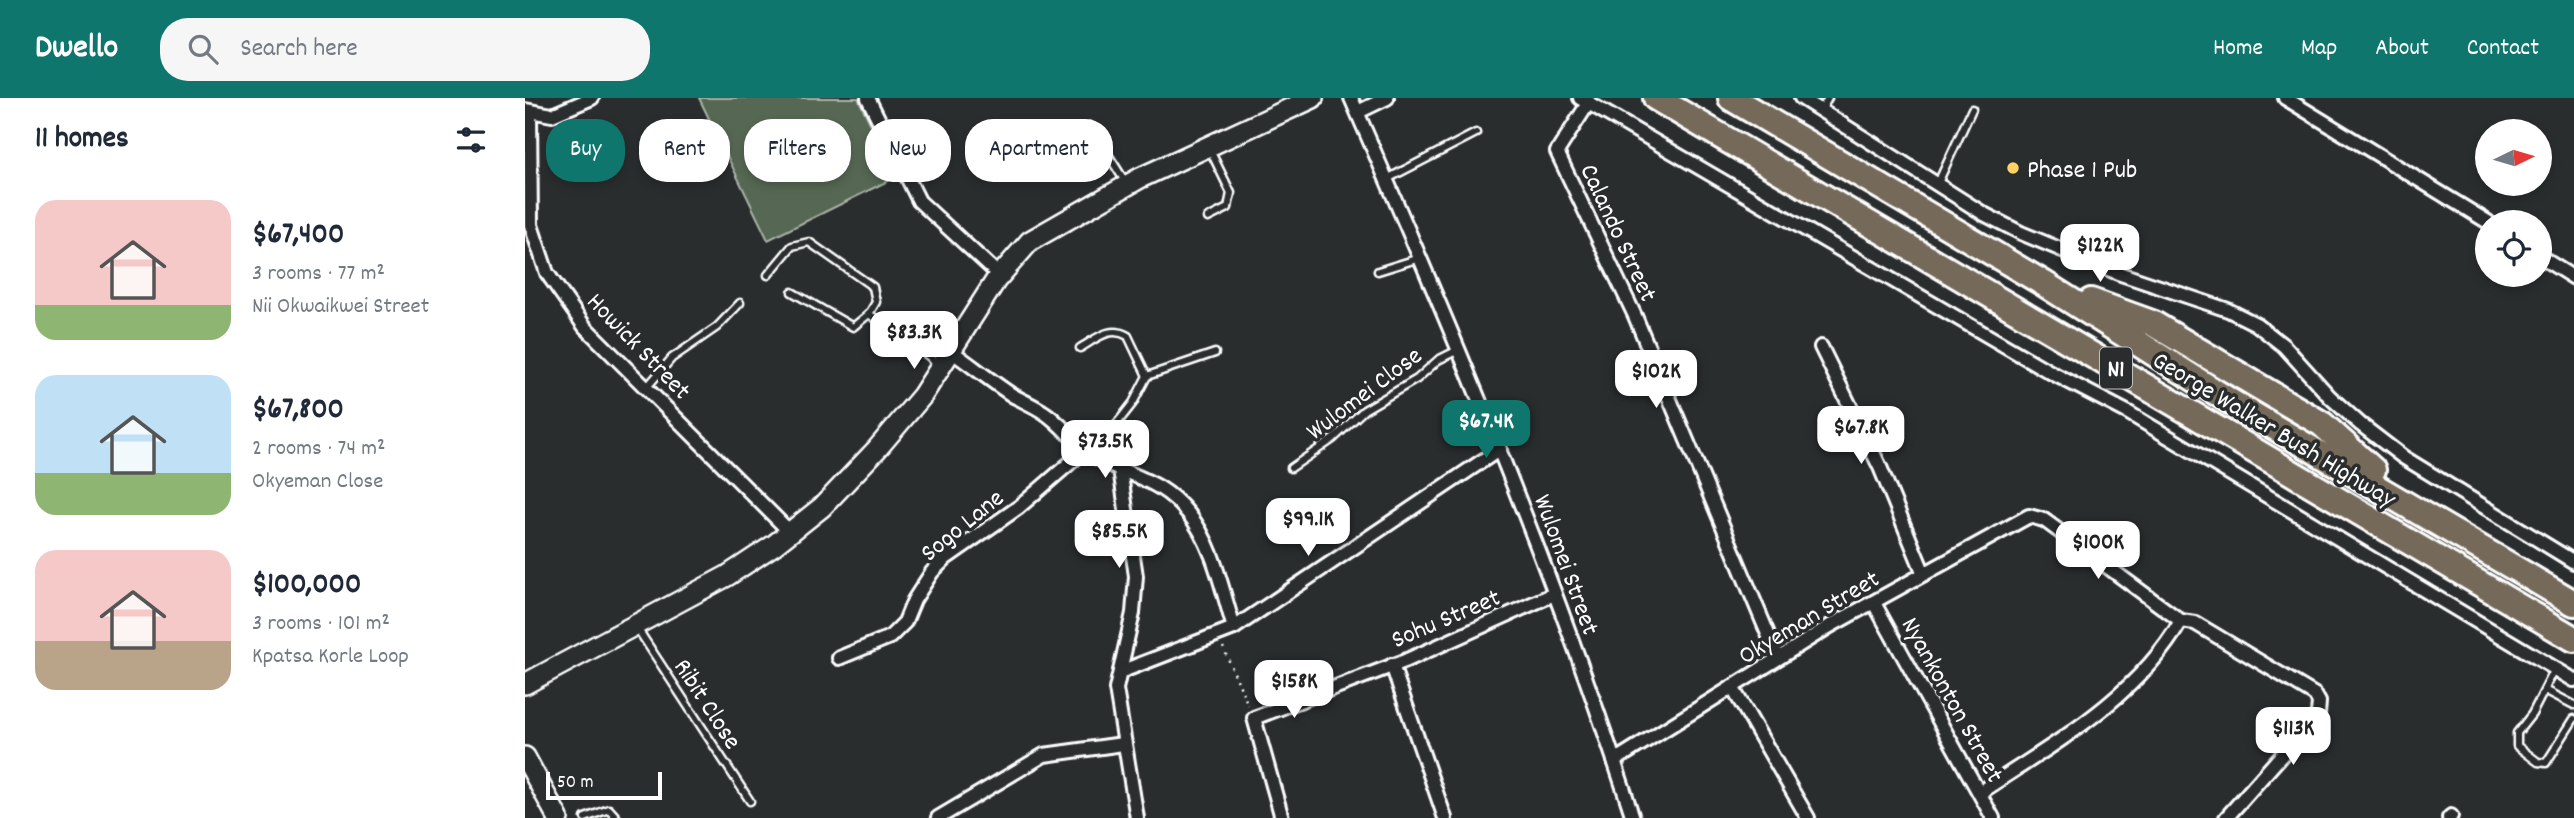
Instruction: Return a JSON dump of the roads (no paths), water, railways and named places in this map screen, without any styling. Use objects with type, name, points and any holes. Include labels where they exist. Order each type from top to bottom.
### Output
[{"type":"highway","name":"George Walker Bush Highway","points":[[1656,98],[2574,639]]},
{"type":"highway","name":"George Walker Bush Highway","points":[[1731,98],[2043,283],[2152,323],[2311,418],[2412,506],[2574,603]]},
{"type":"main road","points":[[525,684],[727,576],[821,507],[877,449],[922,396],[999,275],[1030,241],[1048,228],[1127,185],[1304,100]]},
{"type":"main road","points":[[525,757],[558,818]]},
{"type":"street","points":[[528,111],[552,115],[593,98]]},
{"type":"street","points":[[868,98],[919,201],[999,275]]},
{"type":"street","name":"Wulomei Street","points":[[1352,98],[1422,257],[1500,449],[1633,818]]},
{"type":"street","points":[[1358,112],[1387,98]]},
{"type":"street","points":[[1801,98],[1937,185],[2021,233],[2118,273],[2228,310],[2256,324],[2284,346],[2360,424],[2403,457],[2574,562]]},
{"type":"street","points":[[2285,98],[2475,215]]},
{"type":"street","points":[[1584,100],[2050,372],[2127,412],[2574,680]]},
{"type":"street","name":"Calando Street","points":[[1584,100],[1557,152],[1635,316],[1778,658]]},
{"type":"street","name":"Howick Street","points":[[528,111],[531,225],[547,273],[585,327],[790,532]]},
{"type":"street","points":[[2552,264],[2574,278]]},
{"type":"street","points":[[1821,347],[1880,467],[1924,573]]},
{"type":"street","points":[[951,351],[1013,396],[1043,411],[1067,429],[1089,452],[1152,481],[1190,515],[1209,550],[1234,628]]},
{"type":"street","points":[[1119,672],[1234,628],[1500,449]]},
{"type":"street","name":"Sogo Lane","points":[[839,659],[891,637],[905,622],[914,600],[932,572],[946,558],[1019,507],[1089,452]]},
{"type":"street","points":[[1120,468],[1136,576],[1133,613],[1116,689],[1137,818]]},
{"type":"street","name":"Okyeman Street","points":[[1614,761],[1778,658],[2029,516],[2044,520],[2181,621]]},
{"type":"street","name":"Sohu Street","points":[[1282,818],[1254,718],[1392,665],[1554,594]]},
{"type":"street","name":"Nyankonton Street","points":[[1874,603],[1993,818]]},
{"type":"street","points":[[1981,792],[2085,723],[2119,697],[2181,621],[2195,623],[2315,695],[2319,702],[2318,714],[2226,818]]},
{"type":"street","points":[[1392,665],[1445,818]]},
{"type":"street","points":[[1733,687],[1808,818]]},
{"type":"street","points":[[938,818],[1044,755],[1123,744]]},
{"type":"lane","points":[[1821,111],[1828,98]]},
{"type":"lane","points":[[1937,185],[1972,109]]},
{"type":"lane","points":[[1387,178],[1476,133]]},
{"type":"lane","points":[[1208,146],[1231,193],[1228,208],[1208,218]]},
{"type":"lane","points":[[1113,163],[1127,185]]},
{"type":"lane","points":[[768,275],[792,246],[809,242],[873,287],[876,302],[869,314],[853,327],[792,292]]},
{"type":"lane","points":[[1378,271],[1422,257]]},
{"type":"lane","points":[[647,387],[672,358],[717,327],[740,303]]},
{"type":"lane","points":[[869,314],[930,357],[939,369]]},
{"type":"lane","points":[[1080,348],[1105,333],[1114,330],[1122,332],[1128,336],[1147,376],[1215,353]]},
{"type":"lane","name":"Wulomei Close","points":[[1291,468],[1333,439],[1364,410],[1417,379],[1438,360],[1459,349]]},
{"type":"lane","name":"Sogo Lane","points":[[1089,452],[1133,403],[1147,376]]},
{"type":"lane","name":"Ribit Close","points":[[636,627],[750,801]]},
{"type":"lane","points":[[2555,669],[2515,739],[2520,749],[2538,762],[2546,763],[2574,719]]},
{"type":"lane","points":[[2545,690],[2574,705]]},
{"type":"lane","points":[[588,817],[609,808],[617,818]]},
{"type":"place","name":"Phase 1 Pub","points":[[2013,168]]}]
